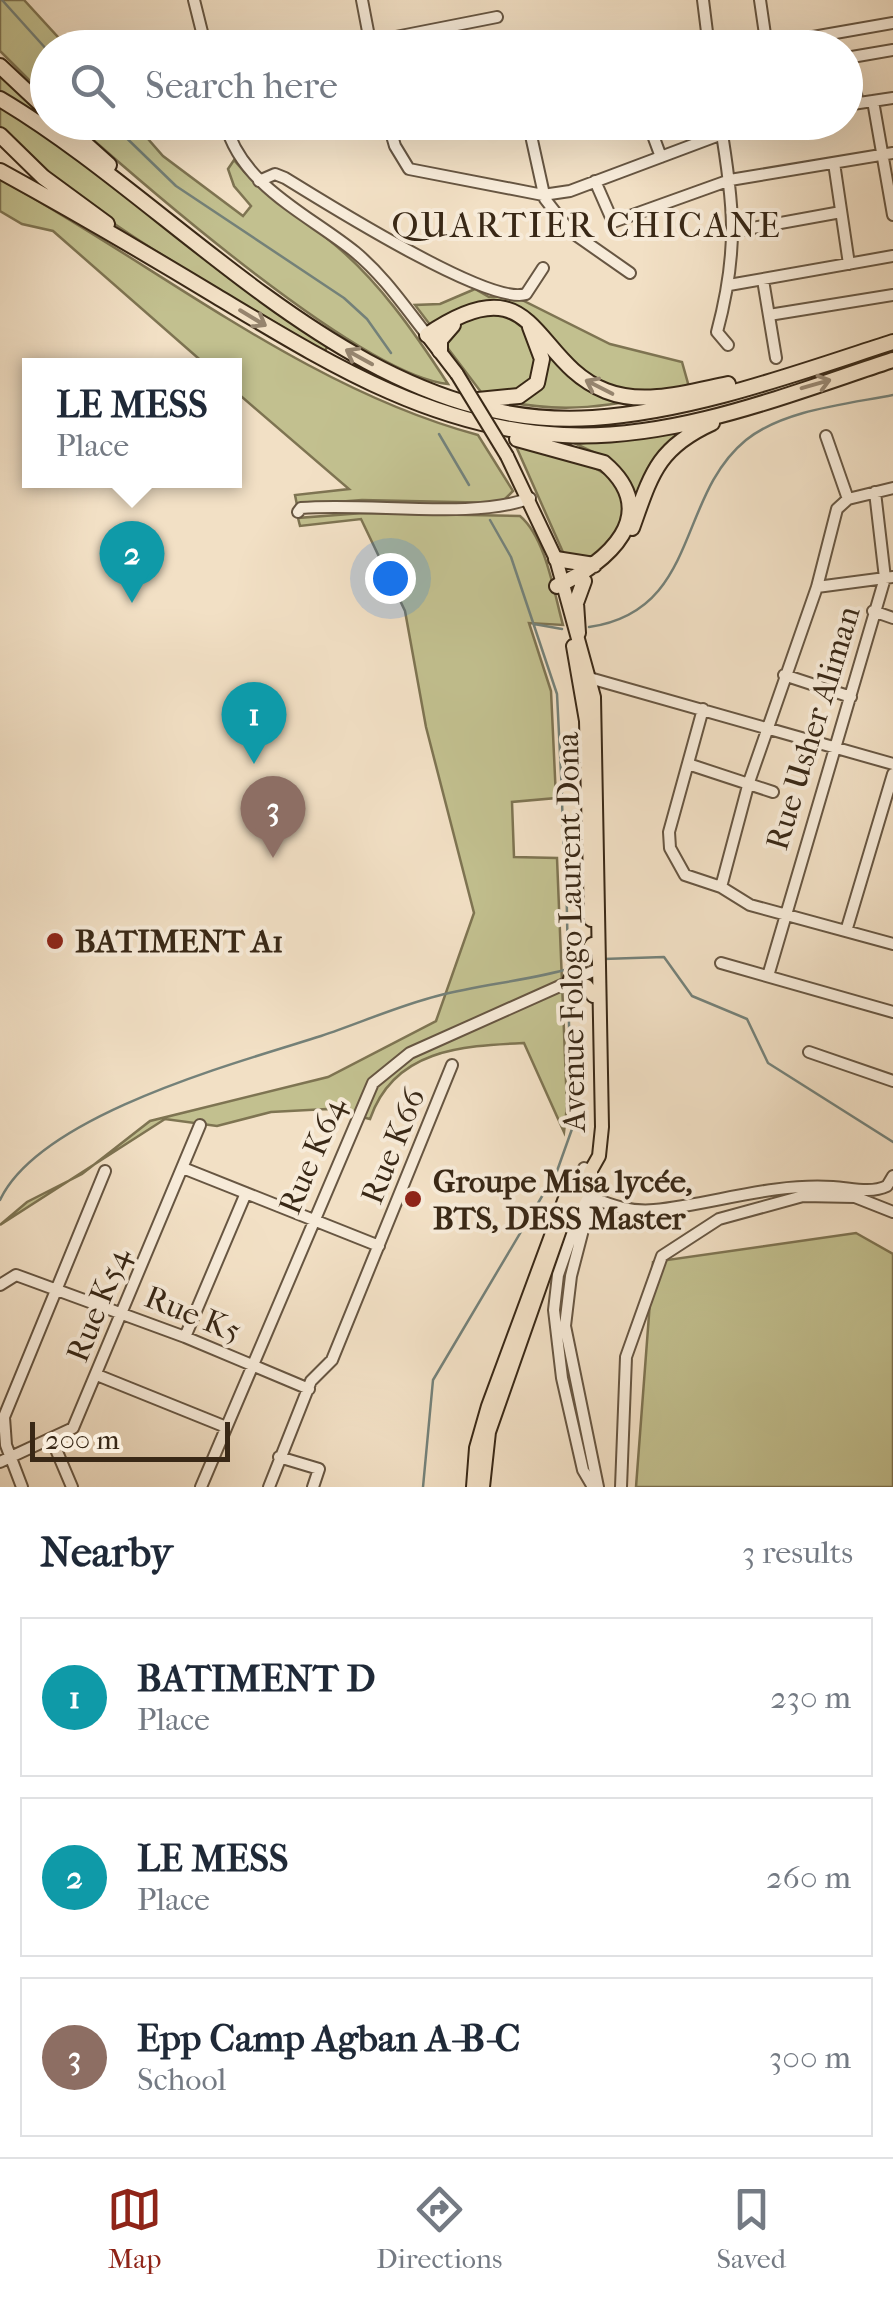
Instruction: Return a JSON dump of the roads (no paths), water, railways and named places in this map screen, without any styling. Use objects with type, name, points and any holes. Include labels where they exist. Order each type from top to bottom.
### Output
[{"type":"highway","points":[[0,66],[30,94]]},
{"type":"highway","points":[[0,99],[30,120]]},
{"type":"highway","points":[[0,135],[43,176],[170,268]]},
{"type":"highway","points":[[59,140],[330,340],[365,361],[448,398],[550,419],[593,418],[668,408],[893,342]]},
{"type":"highway","points":[[81,140],[153,206]]},
{"type":"highway","points":[[0,170],[331,364],[481,431],[586,454],[613,470],[627,498],[628,522],[619,543],[562,588]]},
{"type":"highway","points":[[430,339],[444,328],[485,310],[521,315],[584,378],[623,397],[667,396],[763,381]]},
{"type":"highway","points":[[444,328],[479,317],[518,319],[537,337],[542,359],[536,383],[518,396],[490,401],[448,398]]},
{"type":"highway","points":[[464,422],[566,436],[641,430],[740,408],[893,360]]},
{"type":"highway","points":[[578,633],[576,603],[627,541],[652,473],[666,452],[740,408]]},
{"type":"highway","points":[[556,559],[595,564]]},
{"type":"highway","points":[[562,588],[591,585]]},
{"type":"main road","name":"Avenue Fologo Laurent Dona","points":[[430,339],[507,456],[556,559],[586,677],[592,944],[596,968],[594,1127],[589,1174],[556,1214],[488,1406],[476,1448],[474,1487]]},
{"type":"main road","name":"Avenue Fologo Laurent Dona","points":[[483,1487],[489,1432],[564,1218],[589,1174],[602,1127],[596,968],[596,722],[578,633],[526,495]]},
{"type":"main road","points":[[592,944],[570,979],[586,986],[593,996]]},
{"type":"street","points":[[194,0],[202,30]]},
{"type":"street","points":[[362,0],[368,30]]},
{"type":"street","points":[[703,0],[707,30]]},
{"type":"street","points":[[760,0],[765,30]]},
{"type":"street","points":[[438,30],[497,17]]},
{"type":"street","points":[[855,30],[893,23]]},
{"type":"street","points":[[863,55],[893,50]]},
{"type":"street","points":[[863,102],[893,98]]},
{"type":"street","points":[[873,101],[888,153],[893,215]]},
{"type":"street","name":"Avenue Fologo Laurent Dona","points":[[232,140],[239,159],[258,181],[386,281],[430,339]]},
{"type":"street","points":[[392,140],[409,169],[543,195],[660,157],[692,140]]},
{"type":"street","points":[[532,140],[543,195],[570,231],[630,273]]},
{"type":"street","points":[[654,140],[660,157]]},
{"type":"street","points":[[723,140],[736,231],[729,285],[717,332],[728,345]]},
{"type":"street","points":[[595,181],[613,222],[730,180],[888,153]]},
{"type":"street","points":[[834,163],[849,264]]},
{"type":"street","points":[[258,181],[275,174],[285,178],[358,222],[492,291],[526,294],[543,268]]},
{"type":"street","points":[[736,231],[841,212]]},
{"type":"street","points":[[729,285],[893,256]]},
{"type":"street","points":[[762,280],[776,358]]},
{"type":"street","points":[[769,315],[893,294]]},
{"type":"street","points":[[826,436],[848,499]]},
{"type":"street","points":[[720,888],[749,782],[816,587],[837,509],[848,499],[893,488]]},
{"type":"street","name":"Rue Usher Aliman","points":[[768,976],[873,611],[889,577],[875,492]]},
{"type":"street","points":[[378,506],[298,512],[334,505],[502,508],[526,495]]},
{"type":"street","points":[[816,587],[889,577]]},
{"type":"street","points":[[873,611],[893,618]]},
{"type":"street","points":[[784,675],[851,697]]},
{"type":"street","points":[[586,677],[893,764]]},
{"type":"street","points":[[703,708],[669,832],[670,848],[690,880],[720,888],[750,904],[847,928],[893,944]]},
{"type":"street","points":[[688,764],[774,792]]},
{"type":"street","points":[[847,928],[893,774]]},
{"type":"street","points":[[721,963],[893,1012]]},
{"type":"street","name":"Rue K64","points":[[201,1487],[365,1095],[382,1073],[410,1053],[596,968]]},
{"type":"street","points":[[809,1052],[893,1081]]},
{"type":"street","name":"Rue K66","points":[[269,1487],[308,1389],[321,1366],[332,1360],[452,1065]]},
{"type":"street","name":"Rue K54","points":[[5,1460],[73,1428],[200,1125]]},
{"type":"street","points":[[182,1168],[379,1246]]},
{"type":"street","points":[[22,1487],[5,1460],[2,1417],[105,1171]]},
{"type":"street","points":[[589,1174],[593,1198],[571,1276],[565,1326],[596,1487]]},
{"type":"street","points":[[589,1174],[558,1275],[554,1328],[582,1470],[596,1487]]},
{"type":"street","points":[[593,1198],[616,1208],[654,1210],[729,1195],[808,1186],[873,1190],[887,1186],[893,1176]]},
{"type":"street","points":[[186,1336],[246,1193]]},
{"type":"street","points":[[621,1487],[626,1357],[662,1256],[719,1219],[802,1196],[855,1196],[893,1212]]},
{"type":"street","name":"Rue K5","points":[[0,1285],[16,1275],[186,1336],[308,1389]]},
{"type":"street","points":[[97,1375],[226,1427]]},
{"type":"street","points":[[52,1440],[72,1487]]},
{"type":"street","points":[[279,1457],[319,1468],[313,1487]]},
{"type":"waterway","points":[[2,0],[30,31]]},
{"type":"waterway","points":[[129,140],[176,186],[344,298],[367,319],[391,353]]},
{"type":"waterway","points":[[589,627],[625,617],[651,599],[669,576],[724,464],[746,440],[797,415],[893,395]]},
{"type":"waterway","points":[[439,434],[469,485]]},
{"type":"waterway","points":[[490,520],[511,557],[557,694],[562,793]]},
{"type":"waterway","points":[[534,624],[562,629]]},
{"type":"waterway","points":[[562,802],[564,852]]},
{"type":"waterway","points":[[566,865],[568,966]]},
{"type":"waterway","points":[[603,959],[664,957],[692,996],[747,1019],[768,1063],[893,1142]]},
{"type":"waterway","points":[[0,1200],[22,1170],[55,1142],[144,1096],[422,1000],[572,968]]},
{"type":"waterway","points":[[423,1487],[433,1380],[557,1171],[572,1129],[568,989]]},
{"type":"place","name":"LE MESS","points":[[132,603]]},
{"type":"place","name":"BATIMENT D","points":[[254,764]]},
{"type":"place","name":"Epp Camp Agban A-B-C","points":[[273,858]]},
{"type":"place","name":"BATIMENT A1","points":[[55,941]]},
{"type":"place","name":"Groupe Misa lycée, BTS, DESS Master","points":[[413,1199]]},
{"type":"district","name":"QUARTIER CHICANE","points":[[587,225]]}]
